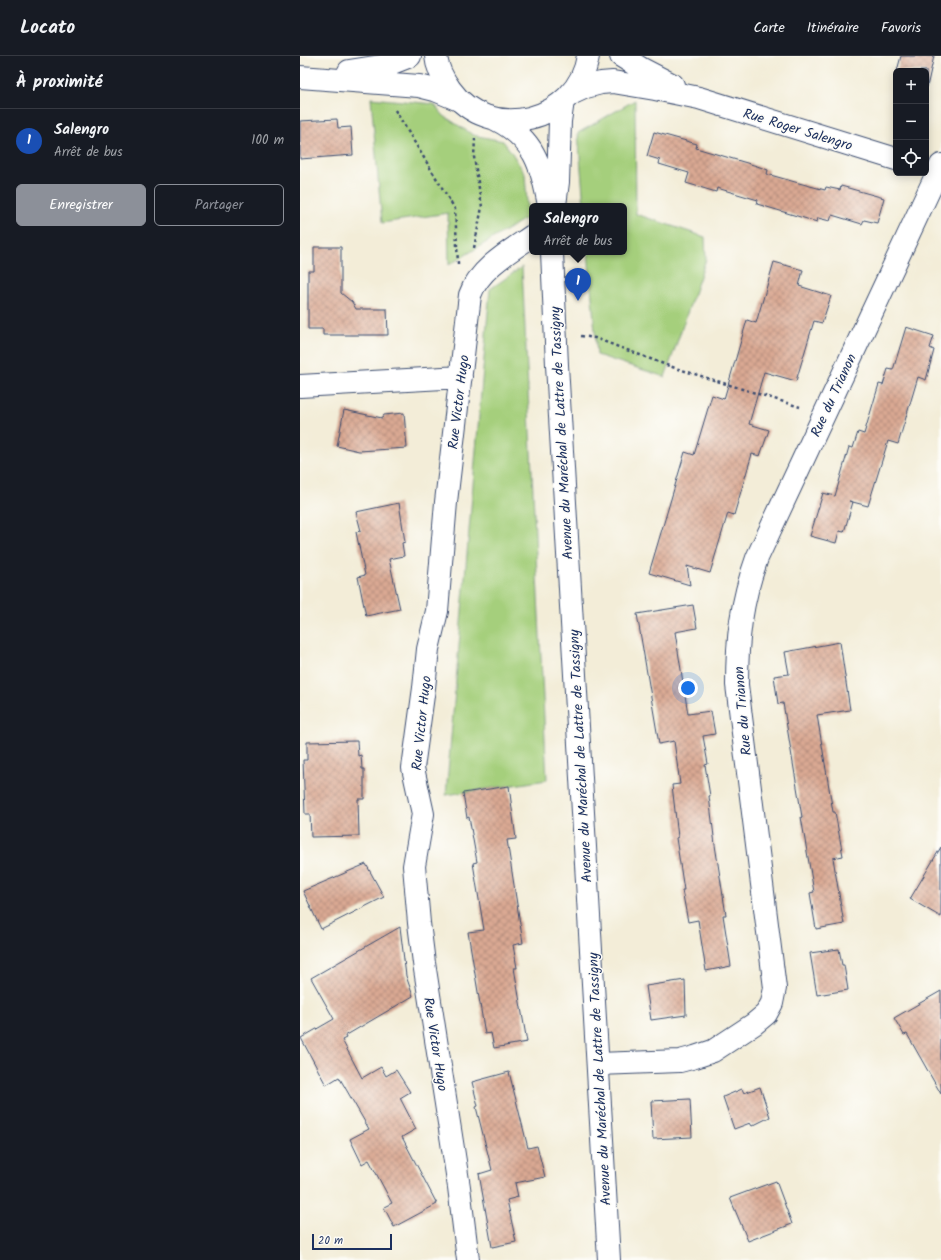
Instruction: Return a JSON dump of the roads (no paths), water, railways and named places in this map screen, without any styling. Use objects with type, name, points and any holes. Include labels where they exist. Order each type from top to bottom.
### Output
[{"type":"street","points":[[300,74],[373,68],[398,62],[410,56]]},
{"type":"street","points":[[436,56],[442,77],[452,93],[475,110],[507,120],[530,119],[544,114],[567,97]]},
{"type":"street","points":[[554,203],[558,182],[560,121],[567,97],[583,74],[588,56]]},
{"type":"street","name":"Rue Roger Salengro","points":[[621,56],[642,69],[699,98]]},
{"type":"street","points":[[300,77],[425,87],[442,92],[518,132],[528,144],[540,167],[546,187],[549,203]]},
{"type":"street","name":"Rue Roger Salengro","points":[[567,97],[595,84],[613,82],[648,87],[699,98],[893,158]]},
{"type":"street","name":"Rue du Trianon","points":[[598,1064],[680,1061],[696,1057],[712,1051],[754,1024],[766,1014],[772,1003],[775,988],[737,685],[737,656],[743,603],[757,558],[937,169]]},
{"type":"street","name":"Rue Victor Hugo","points":[[468,1260],[459,1187],[424,963],[414,866],[423,814],[413,768],[428,649],[437,611],[446,502],[469,302],[473,288],[480,276],[492,265],[529,238]]},
{"type":"street","name":"Avenue du Maréchal de Lattre de Tassigny","points":[[552,255],[609,1260]]},
{"type":"street","points":[[300,386],[461,378]]},
{"type":"place","name":"Salengro","points":[[578,301]]}]
